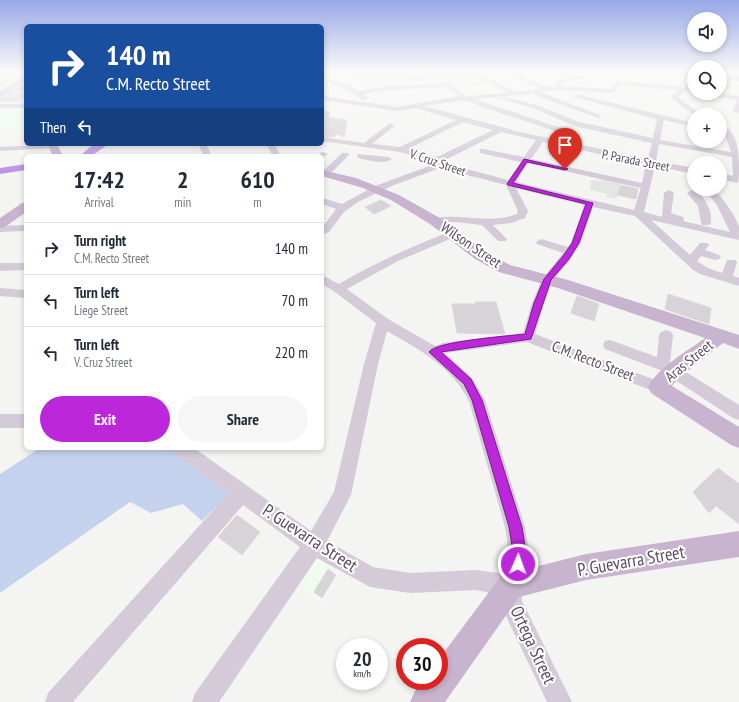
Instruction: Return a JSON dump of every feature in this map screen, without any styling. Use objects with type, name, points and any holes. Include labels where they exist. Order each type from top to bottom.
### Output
[{"type":"main road","name":"Wilson Street","points":[[324,173],[377,188],[434,221],[485,259],[498,266],[548,279],[739,342]]},
{"type":"main road","points":[[0,224],[24,207]]},
{"type":"main road","name":"Aras Street","points":[[658,387],[668,368],[720,336]]},
{"type":"main road","name":"C.M. Recto Street","points":[[658,387],[739,438]]},
{"type":"main road","name":"P. Guevarra Street","points":[[510,586],[586,567],[739,544]]},
{"type":"main road","points":[[426,702],[510,586]]},
{"type":"street","points":[[366,105],[403,108],[423,105]]},
{"type":"street","points":[[481,105],[558,130]]},
{"type":"street","points":[[530,105],[577,124],[656,141],[687,135]]},
{"type":"street","points":[[567,105],[598,116]]},
{"type":"street","points":[[616,105],[661,118],[687,131]]},
{"type":"street","points":[[736,111],[738,105]]},
{"type":"street","points":[[0,106],[24,106]]},
{"type":"street","name":"P. Parada Street","points":[[416,106],[461,120],[540,140],[651,162],[687,171]]},
{"type":"street","points":[[661,118],[638,214],[691,262],[704,271],[739,282]]},
{"type":"street","points":[[401,150],[461,120]]},
{"type":"street","points":[[370,157],[371,144],[390,125]]},
{"type":"street","points":[[324,231],[330,227],[343,208],[377,188],[439,162],[499,130]]},
{"type":"street","points":[[727,134],[731,139],[737,156],[739,180],[727,177]]},
{"type":"street","name":"V. Cruz Street","points":[[324,139],[371,144],[401,150],[588,207],[638,214],[738,236]]},
{"type":"street","points":[[434,221],[450,220],[501,223],[512,221],[521,216],[523,211],[510,184],[540,140]]},
{"type":"street","points":[[0,148],[36,146]]},
{"type":"street","points":[[721,148],[737,156]]},
{"type":"street","points":[[482,151],[645,186]]},
{"type":"street","points":[[324,173],[345,155]]},
{"type":"street","points":[[361,156],[388,159]]},
{"type":"street","points":[[669,193],[666,215],[706,225],[705,214],[701,202],[694,196]]},
{"type":"street","points":[[716,196],[738,236]]},
{"type":"street","points":[[528,337],[538,303],[548,279],[576,243],[588,207],[542,200]]},
{"type":"street","points":[[324,202],[343,208]]},
{"type":"street","points":[[487,225],[502,239]]},
{"type":"street","points":[[0,229],[24,228]]},
{"type":"street","points":[[328,284],[380,265],[453,234]]},
{"type":"street","points":[[541,242],[570,252]]},
{"type":"street","points":[[691,262],[702,248],[715,257]]},
{"type":"street","points":[[726,278],[731,262]]},
{"type":"street","points":[[0,267],[24,267]]},
{"type":"street","points":[[328,284],[383,322],[434,352],[467,382],[477,400],[516,527],[518,564],[510,586]]},
{"type":"street","points":[[0,292],[24,294]]},
{"type":"street","points":[[204,702],[314,545],[342,494],[371,364],[383,322]]},
{"type":"street","points":[[666,335],[668,368]]},
{"type":"street","name":"C.M. Recto Street","points":[[434,352],[443,348],[528,337],[630,374],[658,387]]},
{"type":"street","points":[[610,345],[668,368],[739,413]]},
{"type":"street","points":[[0,421],[24,421]]},
{"type":"street","name":"P. Guevarra Street","points":[[183,450],[314,545],[370,577],[410,583],[476,580],[510,586]]},
{"type":"street","points":[[57,702],[242,492]]},
{"type":"street","name":"Ortega Street","points":[[510,586],[511,602],[560,702]]},
{"type":"shaded area","points":[[0,107],[24,107],[24,132],[0,133]]},
{"type":"shaded area","points":[[602,178],[621,182],[616,199],[606,197],[607,194],[590,190],[591,180],[601,181]]},
{"type":"shaded area","points":[[37,450],[174,450],[231,492],[202,521],[183,504],[151,513],[130,502],[0,593],[0,474]]},
{"type":"shaded area","points":[[316,557],[339,574],[321,603],[298,584]]},
{"type":"building","points":[[324,110],[330,112],[329,117],[347,120],[344,137],[338,134],[334,137],[324,136]]},
{"type":"building","points":[[621,185],[638,189],[636,199],[617,195]]},
{"type":"building","points":[[381,200],[391,206],[374,214],[365,207]]},
{"type":"building","points":[[668,294],[711,308],[709,324],[665,309]]},
{"type":"building","points":[[577,296],[599,304],[594,321],[571,313]]},
{"type":"building","points":[[475,302],[496,302],[505,334],[457,333],[452,304],[476,304]]},
{"type":"building","points":[[718,468],[739,484],[739,524],[716,506],[709,513],[693,492]]},
{"type":"building","points":[[237,515],[260,532],[242,555],[218,537]]},
{"type":"building","points":[[328,569],[336,575],[322,598],[314,592]]},
{"type":"waterway","points":[[87,154],[100,146]]},
{"type":"waterway","points":[[0,171],[24,167]]},
{"type":"route","points":[[518,564],[516,527],[477,400],[467,382],[446,361],[434,352],[443,348],[528,337],[538,303],[548,279],[566,258],[576,243],[590,203],[510,184],[526,160],[565,169]]}]
